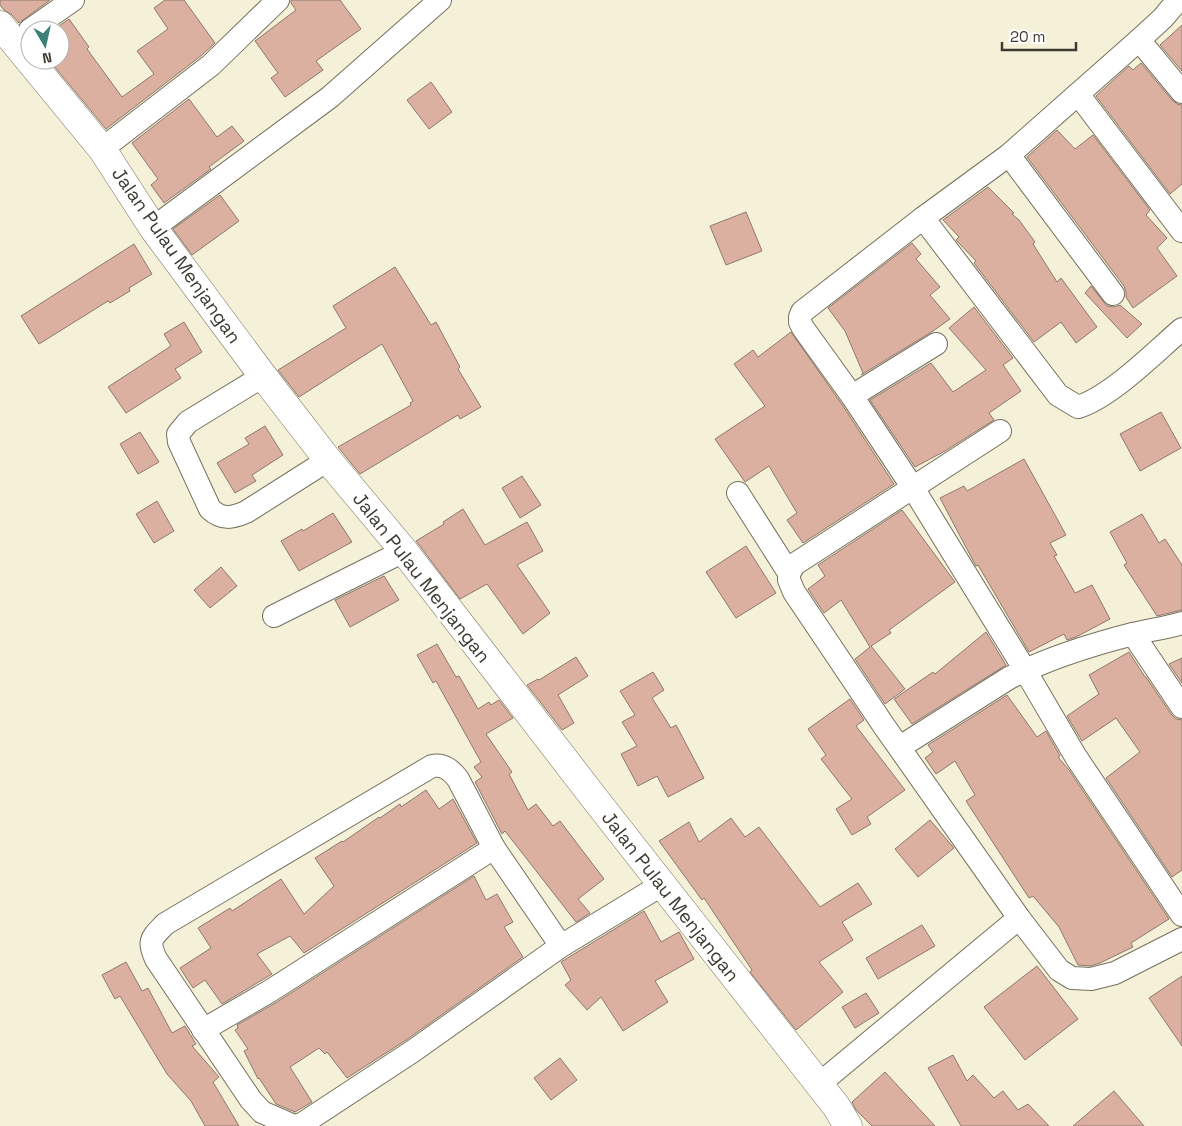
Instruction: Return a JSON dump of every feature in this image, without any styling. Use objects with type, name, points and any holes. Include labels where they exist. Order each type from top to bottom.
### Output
[{"type":"street","points":[[18,32],[74,0]]},
{"type":"street","points":[[102,149],[211,65],[278,0]]},
{"type":"street","points":[[153,228],[330,97],[440,0]]},
{"type":"street","points":[[1178,0],[1164,18],[1009,155],[923,218],[802,312],[800,316],[803,328],[852,396],[913,488],[1025,670],[1076,758],[1182,915]]},
{"type":"street","name":"Jalan Pulau Menjangan","points":[[18,32],[102,149],[153,228],[263,376],[328,460],[404,552],[663,884],[836,1106],[848,1126]]},
{"type":"street","points":[[1139,40],[1182,92]]},
{"type":"street","points":[[1078,94],[1182,231]]},
{"type":"street","points":[[1009,155],[1113,294]]},
{"type":"street","points":[[923,218],[1058,394],[1078,407],[1091,403],[1127,377],[1182,329]]},
{"type":"street","points":[[852,396],[936,344]]},
{"type":"street","points":[[263,376],[188,422],[178,434],[179,442],[210,509],[225,518],[234,517],[246,512],[328,460]]},
{"type":"street","points":[[789,573],[795,564],[1000,431]]},
{"type":"street","points":[[738,493],[789,573],[789,580],[794,592],[884,726],[1019,918],[1059,970],[1072,978],[1091,979],[1115,973],[1182,939]]},
{"type":"street","points":[[274,616],[404,552]]},
{"type":"street","points":[[900,747],[1025,670],[1057,656],[1134,634],[1182,623]]},
{"type":"street","points":[[1134,634],[1182,707]]},
{"type":"street","points":[[561,946],[494,848],[458,779],[445,766],[439,765],[432,766],[165,924],[155,934],[150,948],[251,1100],[262,1112],[294,1126],[302,1124],[413,1051],[561,946],[663,884]]},
{"type":"street","points":[[203,1030],[270,991],[494,848]]},
{"type":"street","points":[[818,1085],[1019,918]]},
{"type":"building","points":[[0,0],[50,0],[23,20],[20,20],[19,23],[0,5]]},
{"type":"building","points":[[165,0],[184,0],[215,43],[106,129],[57,70],[70,70],[70,20],[89,47],[87,49],[122,97],[154,74],[137,51],[168,29],[154,8]]},
{"type":"building","points":[[291,0],[340,0],[361,29],[316,61],[323,70],[285,97],[271,78],[278,73],[255,41],[296,10]]},
{"type":"building","points":[[1182,25],[1182,71],[1160,45]]},
{"type":"building","points":[[1141,63],[1172,100],[1182,105],[1182,184],[1170,194],[1096,96],[1129,66],[1133,70]]},
{"type":"building","points":[[431,82],[452,112],[429,129],[407,100]]},
{"type":"building","points":[[189,99],[217,137],[232,126],[244,141],[209,167],[211,169],[164,203],[151,185],[158,179],[132,143]]},
{"type":"building","points":[[1057,130],[1075,149],[1093,135],[1150,210],[1146,215],[1167,238],[1157,248],[1177,276],[1133,308],[1126,297],[1124,286],[1027,157]]},
{"type":"building","points":[[988,187],[1014,213],[1012,214],[1019,220],[1035,242],[1033,244],[1057,282],[1061,278],[1097,327],[1076,343],[1061,322],[1034,342],[974,263],[976,261],[956,240],[959,237],[943,220]]},
{"type":"building","points":[[220,195],[239,221],[192,255],[173,229]]},
{"type":"building","points":[[746,212],[762,251],[726,265],[710,226]]},
{"type":"building","points":[[912,243],[921,254],[916,259],[940,287],[930,295],[950,319],[861,375],[863,373],[845,331],[828,308]]},
{"type":"building","points":[[134,244],[152,274],[129,288],[130,291],[110,303],[108,301],[39,344],[21,316]]},
{"type":"building","points":[[395,267],[431,325],[436,322],[460,367],[458,369],[481,407],[460,419],[458,415],[360,474],[338,447],[411,405],[410,403],[413,401],[382,344],[299,397],[278,370],[346,328],[333,306]]},
{"type":"building","points":[[1091,286],[1107,306],[1114,307],[1120,305],[1142,324],[1127,338],[1085,293]]},
{"type":"building","points":[[974,307],[1013,358],[1003,365],[1021,391],[989,413],[994,420],[945,451],[915,467],[870,400],[931,363],[953,392],[986,370],[949,328]]},
{"type":"building","points":[[184,322],[202,352],[175,369],[181,378],[126,413],[108,387],[171,346],[164,334]]},
{"type":"building","points":[[791,332],[841,403],[894,484],[803,543],[787,520],[797,513],[769,466],[745,482],[715,439],[765,406],[734,364],[753,350],[758,357]]},
{"type":"building","points":[[1161,412],[1181,448],[1140,471],[1120,434]]},
{"type":"building","points":[[265,426],[283,455],[252,475],[256,481],[235,493],[217,463],[249,444],[245,438]]},
{"type":"building","points":[[140,432],[159,462],[138,474],[120,444]]},
{"type":"building","points":[[1024,459],[1066,535],[1050,543],[1057,555],[1054,556],[1075,593],[1092,585],[1110,619],[1076,637],[1067,640],[1064,634],[1029,652],[978,565],[976,566],[940,498],[964,486],[967,491]]},
{"type":"building","points":[[522,476],[541,505],[520,518],[502,488]]},
{"type":"building","points":[[157,501],[174,531],[154,543],[136,514]]},
{"type":"building","points":[[463,509],[485,545],[527,522],[543,551],[517,565],[550,613],[523,634],[487,584],[460,599],[416,541],[444,524],[443,522]]},
{"type":"building","points":[[902,510],[955,582],[889,630],[891,633],[871,646],[905,689],[885,704],[855,659],[870,647],[841,600],[824,613],[808,589],[825,576],[818,565]]},
{"type":"building","points":[[333,513],[352,542],[299,571],[281,541],[302,529],[303,531]]},
{"type":"building","points":[[1142,514],[1159,543],[1165,539],[1182,565],[1182,610],[1157,616],[1124,565],[1127,563],[1110,532]]},
{"type":"building","points":[[746,546],[776,593],[736,618],[706,572]]},
{"type":"building","points":[[221,567],[237,586],[210,608],[194,590]]},
{"type":"building","points":[[384,576],[399,600],[350,627],[335,600]]},
{"type":"building","points":[[986,632],[1006,665],[912,724],[894,699],[933,672],[935,674]]},
{"type":"building","points":[[437,644],[456,677],[459,676],[478,709],[489,702],[491,705],[499,700],[513,718],[486,734],[512,772],[509,774],[528,810],[536,804],[553,826],[560,821],[604,879],[578,899],[590,913],[576,922],[505,831],[502,834],[475,782],[482,777],[474,767],[481,762],[436,681],[433,683],[417,655]]},
{"type":"building","points":[[1129,652],[1171,714],[1176,719],[1182,720],[1182,870],[1172,877],[1106,778],[1140,752],[1116,718],[1082,741],[1067,716],[1099,694],[1089,675]]},
{"type":"building","points":[[576,657],[588,676],[558,695],[574,723],[562,730],[527,685],[539,680]]},
{"type":"building","points":[[1182,658],[1182,683],[1169,664]]},
{"type":"building","points":[[653,672],[664,690],[652,698],[671,728],[676,725],[704,778],[668,797],[657,776],[638,786],[621,754],[637,746],[622,722],[635,715],[620,691]]},
{"type":"building","points":[[1007,695],[1037,737],[1046,731],[1060,756],[1058,757],[1069,770],[1169,919],[1131,943],[1133,947],[1100,963],[1090,966],[1078,965],[1059,927],[1033,896],[1029,898],[966,801],[975,795],[955,761],[936,774],[925,758],[933,752],[928,745]]},
{"type":"building","points":[[850,699],[864,720],[856,726],[905,790],[867,817],[871,824],[852,835],[836,809],[852,799],[821,759],[826,755],[808,729]]},
{"type":"building","points":[[426,790],[439,809],[453,799],[477,843],[304,953],[290,936],[257,954],[272,974],[222,1004],[205,980],[193,988],[180,968],[211,948],[198,928],[230,908],[232,911],[281,879],[304,914],[334,886],[315,858],[343,842],[400,804],[401,807]]},
{"type":"building","points":[[731,818],[745,837],[759,827],[820,907],[858,883],[872,904],[842,922],[853,940],[819,962],[843,992],[796,1030],[750,972],[752,970],[704,898],[702,900],[659,841],[689,822],[699,842]]},
{"type":"building","points":[[930,820],[954,848],[918,877],[895,849]]},
{"type":"building","points":[[474,876],[486,900],[497,894],[513,922],[504,927],[523,957],[406,1040],[347,1078],[327,1052],[325,1054],[319,1048],[290,1067],[312,1102],[295,1112],[276,1104],[258,1079],[244,1051],[248,1049],[235,1030],[238,1028],[237,1025],[277,1002]]},
{"type":"building","points":[[644,911],[661,942],[679,932],[694,959],[655,981],[668,1002],[623,1031],[601,997],[587,1010],[565,985],[571,980],[561,962]]},
{"type":"building","points":[[922,925],[935,946],[878,979],[866,958]]},
{"type":"building","points":[[126,962],[142,991],[148,988],[172,1033],[185,1026],[196,1044],[192,1046],[219,1077],[213,1082],[239,1126],[205,1126],[191,1101],[167,1074],[120,996],[115,999],[102,975]]},
{"type":"building","points":[[1037,966],[1078,1019],[1025,1060],[984,1007]]},
{"type":"building","points":[[1182,976],[1182,1046],[1149,998]]},
{"type":"building","points":[[866,993],[879,1013],[855,1028],[842,1007]]},
{"type":"building","points":[[953,1055],[967,1081],[973,1075],[994,1098],[1003,1091],[1018,1110],[1028,1104],[1049,1126],[961,1126],[928,1068]]},
{"type":"building","points":[[560,1058],[577,1080],[551,1100],[534,1078]]},
{"type":"building","points":[[885,1072],[935,1126],[872,1126],[856,1110],[852,1102]]},
{"type":"building","points":[[1114,1091],[1144,1126],[1073,1126]]}]
